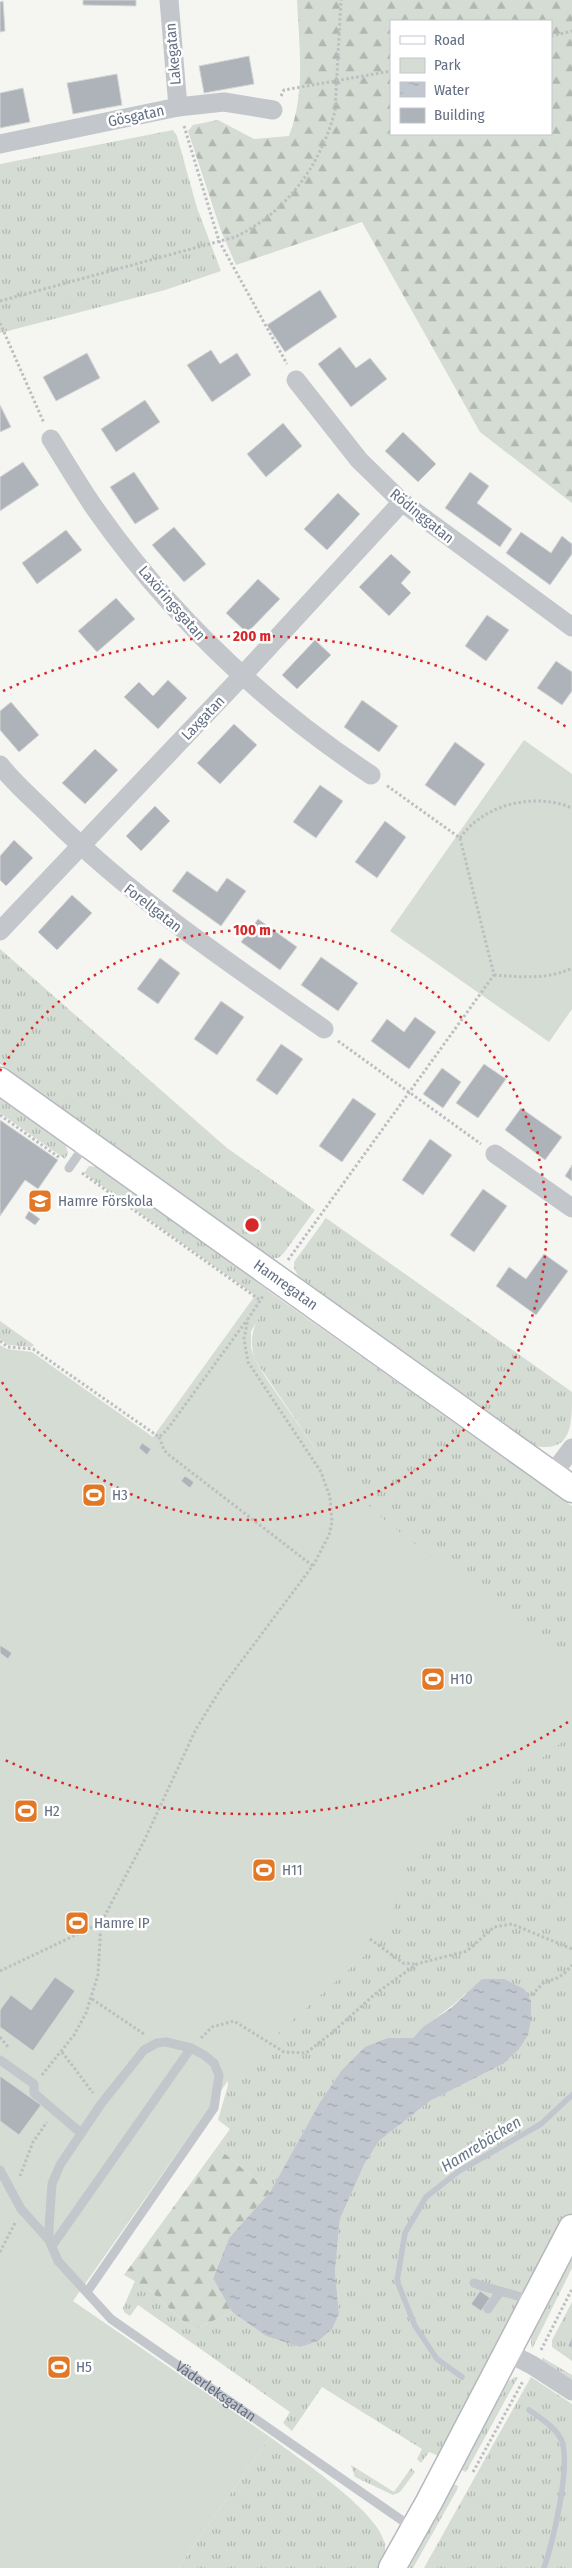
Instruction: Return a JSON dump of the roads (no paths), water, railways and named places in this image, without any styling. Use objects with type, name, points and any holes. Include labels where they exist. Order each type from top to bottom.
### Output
[{"type":"street","name":"Lakegatan","points":[[169,0],[178,107]]},
{"type":"street","name":"Gösgatan","points":[[0,144],[178,107],[224,102],[273,110]]},
{"type":"street","name":"Rödinggatan","points":[[296,380],[359,460],[402,502],[572,627]]},
{"type":"street","name":"Laxöringsgatan","points":[[51,439],[96,509],[162,594],[219,654],[326,745],[371,775]]},
{"type":"street","name":"Laxgatan","points":[[0,931],[243,675],[402,502]]},
{"type":"street","name":"Forellgatan","points":[[0,765],[80,846],[176,926],[324,1029]]},
{"type":"street","name":"Hamregatan","points":[[0,1081],[562,1482]]},
{"type":"street","points":[[495,1154],[572,1208]]},
{"type":"street","points":[[562,1482],[572,1448]]},
{"type":"street","points":[[392,2568],[415,2529],[572,2228]]},
{"type":"street","points":[[506,2352],[532,2365],[572,2391]]},
{"type":"lane","points":[[70,1167],[87,1143]]},
{"type":"lane","name":"Väderleksgatan","points":[[192,2048],[166,2042],[157,2042],[144,2050],[101,2104],[60,2165],[52,2184],[49,2227],[51,2243],[58,2261],[111,2318],[415,2529]]},
{"type":"lane","points":[[0,2170],[21,2209],[51,2243],[192,2048],[214,2063],[220,2076],[214,2108],[87,2292]]},
{"type":"lane","points":[[0,2060],[34,2084],[34,2093],[81,2133]]},
{"type":"lane","points":[[474,2283],[500,2292],[513,2293],[533,2302]]},
{"type":"lane","points":[[488,2309],[500,2292]]},
{"type":"water","points":[[482,1979],[504,1979],[524,1989],[531,2001],[531,2020],[528,2035],[519,2049],[503,2064],[430,2101],[379,2141],[364,2165],[340,2219],[335,2271],[339,2313],[332,2329],[318,2341],[300,2347],[266,2336],[232,2312],[213,2278],[229,2238],[270,2192],[320,2102],[341,2071],[365,2047],[388,2038],[413,2038],[423,2027],[451,2008]]},
{"type":"waterway","name":"Hamrebäcken","points":[[462,2377],[437,2359],[415,2326],[397,2281],[405,2233],[426,2197],[459,2171],[541,2124],[572,2095]]},
{"type":"waterway","name":"Hamrebäcken","points":[[529,2410],[555,2430],[561,2439],[564,2451],[563,2484],[560,2503],[544,2568]]},
{"type":"place","name":"Hamre Förskola","points":[[40,1201]]},
{"type":"place","name":"H3","points":[[94,1495]]},
{"type":"place","name":"H10","points":[[433,1679]]},
{"type":"place","name":"H2","points":[[26,1811]]},
{"type":"place","name":"H11","points":[[264,1870]]},
{"type":"place","name":"Hamre IP","points":[[77,1923]]},
{"type":"place","name":"H5","points":[[59,2367]]}]
